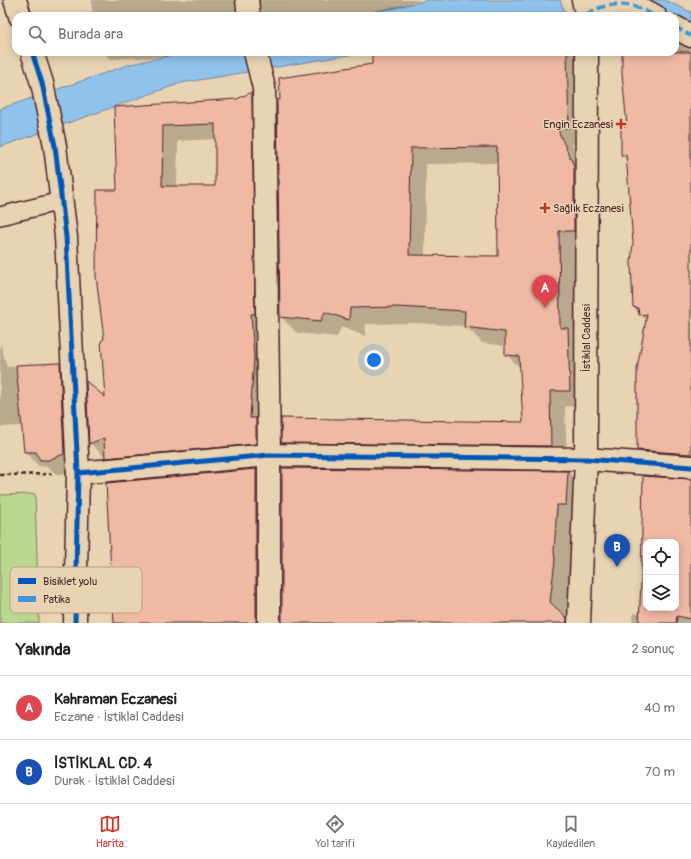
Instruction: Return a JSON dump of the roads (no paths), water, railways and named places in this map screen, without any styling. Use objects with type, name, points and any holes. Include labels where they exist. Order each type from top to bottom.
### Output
[{"type":"street","points":[[15,0],[20,12]]},
{"type":"street","points":[[22,12],[24,0]]},
{"type":"street","points":[[247,0],[248,12]]},
{"type":"street","points":[[587,8],[612,2],[641,8],[648,12]]},
{"type":"street","points":[[679,29],[691,36]]},
{"type":"street","points":[[33,56],[42,83],[55,146],[66,245],[78,473],[76,567]]},
{"type":"street","points":[[256,56],[264,88],[269,455],[269,623]]},
{"type":"street","name":"İstiklal Caddesi","points":[[579,623],[586,459],[587,56]]},
{"type":"street","points":[[78,473],[269,455],[586,459],[691,467]]},
{"type":"street","points":[[75,613],[75,623]]},
{"type":"lane","points":[[0,216],[62,201]]},
{"type":"water","points":[[429,0],[560,0],[564,12],[373,12]]},
{"type":"water","points":[[626,0],[664,0],[691,12],[691,35],[679,29],[679,12],[645,12]]},
{"type":"water","points":[[168,56],[343,56],[181,83],[0,147],[0,109],[131,64]]},
{"type":"place","name":"Engin Eczanesi","points":[[621,124]]},
{"type":"place","name":"Sağlık Eczanesi","points":[[545,208]]},
{"type":"place","name":"Kahraman Eczanesi","points":[[545,308]]},
{"type":"place","name":"İSTİKLAL CD. 4","points":[[617,567]]}]
